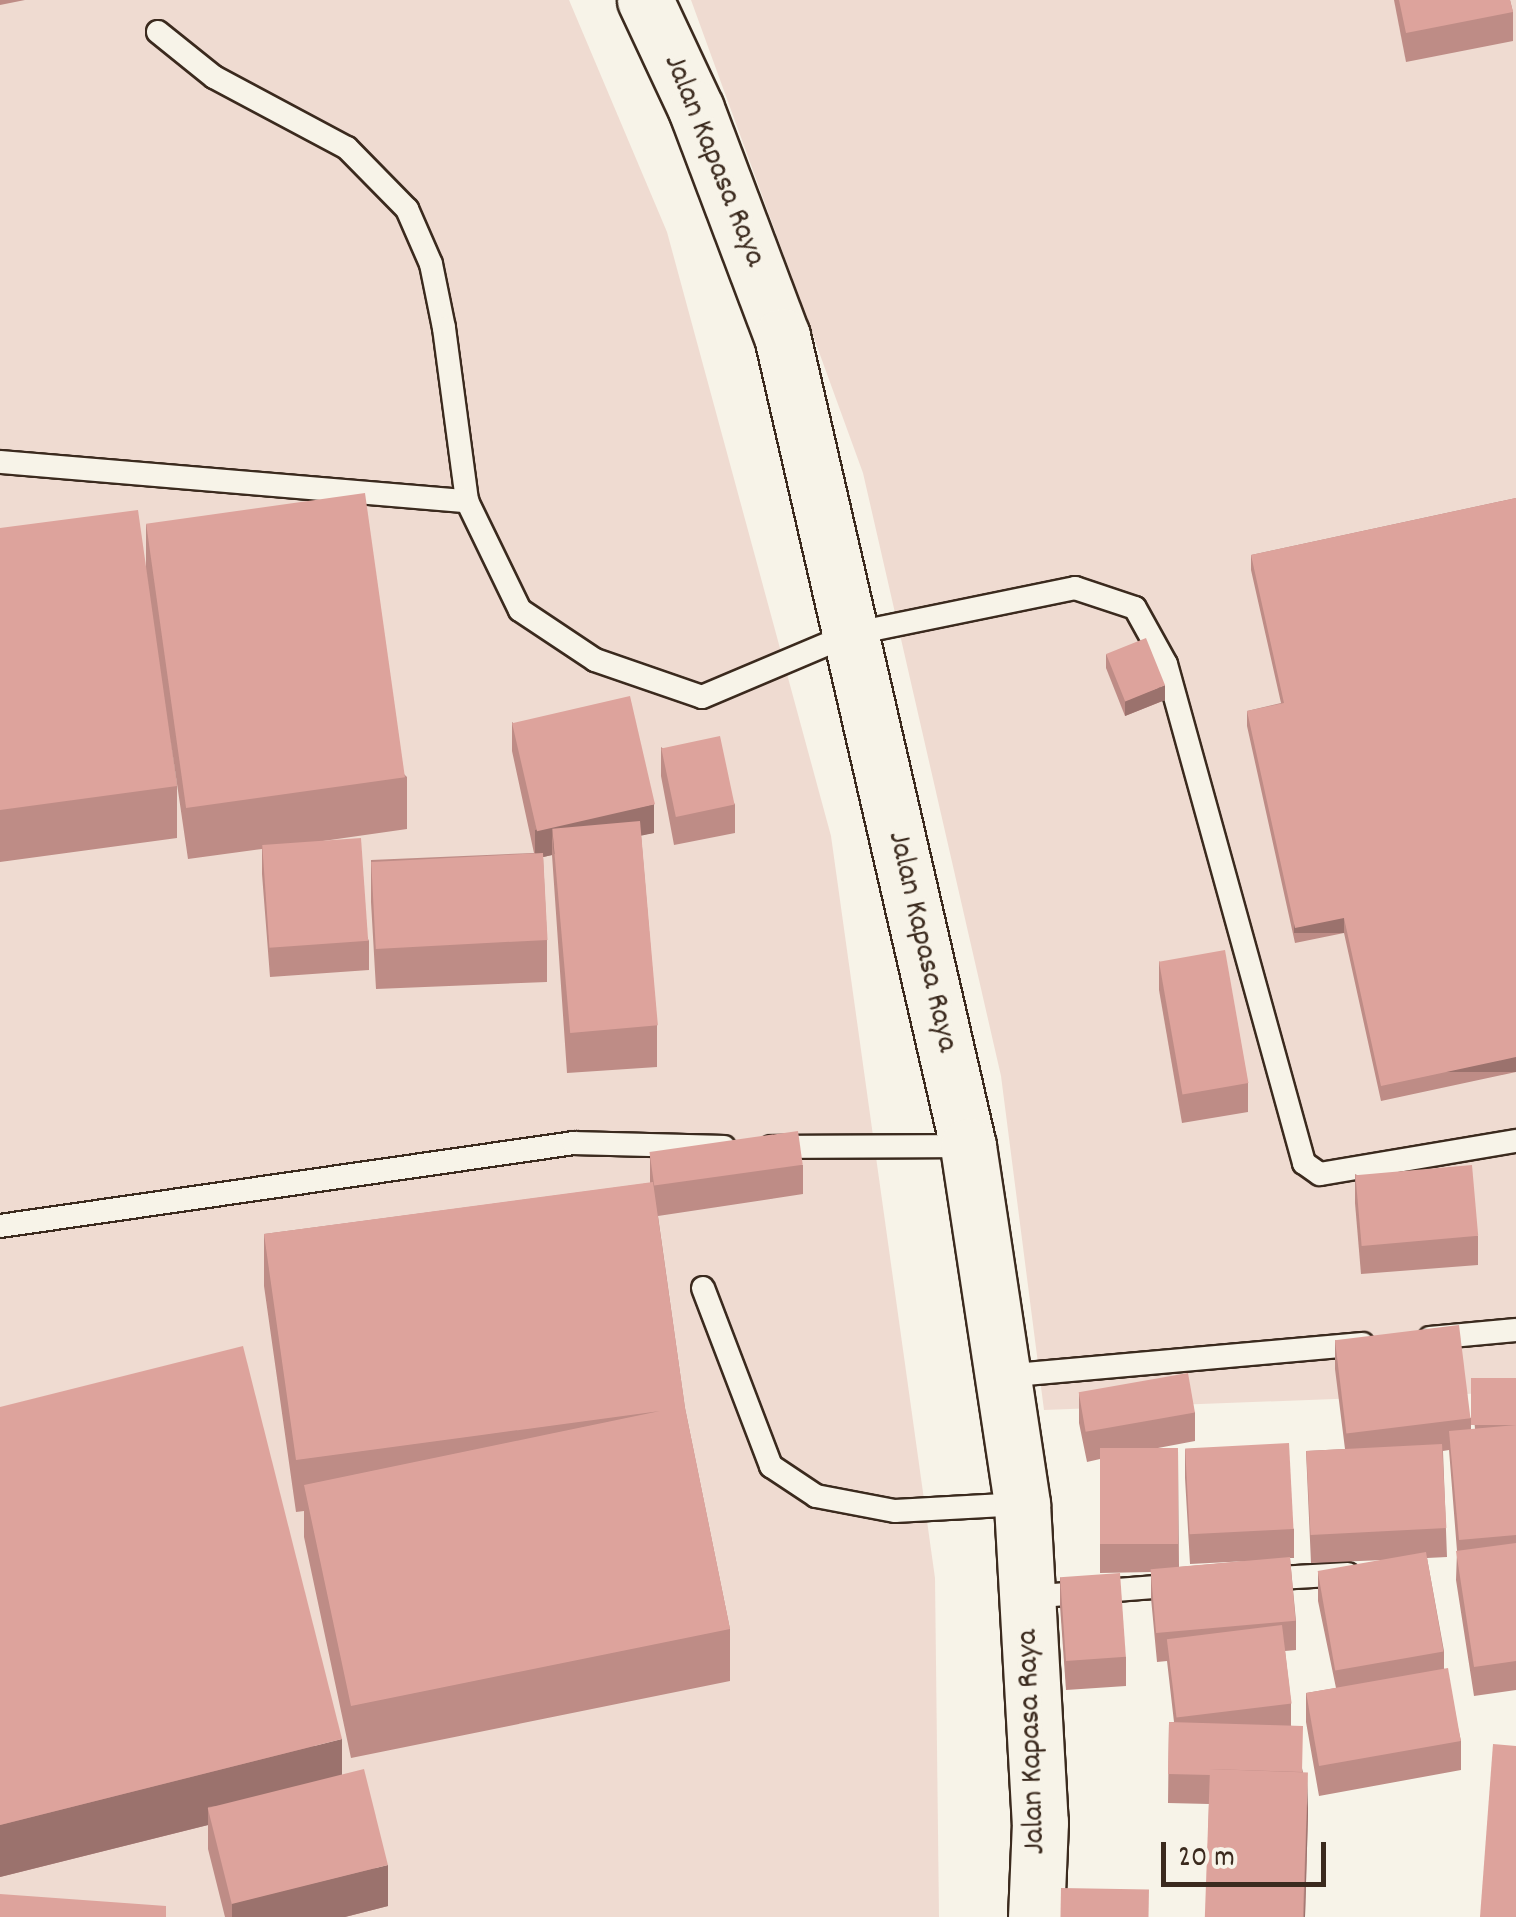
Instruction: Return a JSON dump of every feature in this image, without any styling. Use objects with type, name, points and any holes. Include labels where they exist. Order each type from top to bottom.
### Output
[{"type":"main road","name":"Jalan Kapasa Raya","points":[[645,0],[696,109],[782,336],[968,1146],[1022,1504],[1040,1822],[1036,1917]]},
{"type":"lane","points":[[158,32],[214,77],[347,148],[407,209],[431,264],[444,328],[466,501],[520,610],[613,667],[702,697],[851,634],[1075,588],[1134,608],[1166,664],[1304,1163],[1320,1174],[1516,1141]]},
{"type":"lane","points":[[0,462],[466,501]]},
{"type":"lane","points":[[0,1226],[574,1143],[968,1146]]},
{"type":"lane","points":[[704,1288],[771,1466],[816,1496],[894,1511],[1022,1504]]},
{"type":"lane","points":[[1003,1376],[1516,1330]]},
{"type":"lane","points":[[1240,1580],[1376,1572]]},
{"type":"lane","points":[[1028,1598],[1202,1584]]},
{"type":"shaded area","points":[[0,0],[569,0],[667,232],[831,836],[935,1578],[939,1917],[0,1917]]},
{"type":"shaded area","points":[[691,0],[1516,0],[1516,1392],[1044,1410],[1001,1076],[863,473]]},
{"type":"building","points":[[1399,0],[1510,0],[1513,12],[1406,33]]},
{"type":"building","points":[[365,493],[405,777],[186,808],[146,524]]},
{"type":"building","points":[[1516,498],[1516,1057],[1381,1086],[1344,918],[1295,928],[1247,711],[1284,703],[1251,555]]},
{"type":"building","points":[[138,510],[177,786],[0,810],[0,528]]},
{"type":"building","points":[[1146,638],[1165,685],[1125,701],[1106,654]]},
{"type":"building","points":[[630,696],[655,804],[537,831],[512,723]]},
{"type":"building","points":[[720,736],[735,804],[676,817],[661,748]]},
{"type":"building","points":[[640,821],[658,1025],[570,1033],[552,829]]},
{"type":"building","points":[[361,838],[368,941],[269,948],[262,845]]},
{"type":"building","points":[[543,853],[548,940],[376,949],[371,862]]},
{"type":"building","points":[[1225,950],[1248,1083],[1182,1095],[1159,962]]},
{"type":"building","points":[[798,1131],[803,1165],[654,1186],[649,1152]]},
{"type":"building","points":[[1472,1165],[1478,1236],[1362,1246],[1355,1175]]},
{"type":"building","points":[[653,1182],[685,1408],[730,1629],[351,1706],[304,1485],[660,1411],[296,1460],[264,1234]]},
{"type":"building","points":[[1459,1325],[1470,1418],[1346,1434],[1335,1340]]},
{"type":"building","points":[[243,1346],[342,1739],[0,1825],[0,1407]]},
{"type":"building","points":[[1188,1373],[1195,1412],[1086,1432],[1079,1392]]},
{"type":"building","points":[[1471,1378],[1516,1378],[1516,1425],[1471,1425]]},
{"type":"building","points":[[1516,1425],[1516,1535],[1459,1540],[1449,1431]]},
{"type":"building","points":[[1289,1443],[1294,1529],[1190,1534],[1185,1448]]},
{"type":"building","points":[[1442,1444],[1446,1528],[1311,1535],[1306,1451]]},
{"type":"building","points":[[1100,1448],[1178,1448],[1178,1544],[1100,1544]]},
{"type":"building","points":[[1516,1543],[1516,1661],[1474,1667],[1456,1551]]},
{"type":"building","points":[[1426,1552],[1444,1651],[1335,1671],[1318,1571]]},
{"type":"building","points":[[1290,1557],[1296,1621],[1156,1633],[1151,1569]]},
{"type":"building","points":[[1120,1573],[1126,1657],[1066,1661],[1060,1577]]},
{"type":"building","points":[[1282,1625],[1292,1703],[1176,1718],[1167,1639]]},
{"type":"building","points":[[1448,1668],[1461,1741],[1319,1766],[1306,1693]]},
{"type":"building","points":[[1169,1722],[1303,1726],[1302,1772],[1210,1769],[1210,1775],[1168,1774]]},
{"type":"building","points":[[1493,1744],[1516,1746],[1516,1917],[1480,1917]]},
{"type":"building","points":[[364,1769],[388,1865],[232,1904],[208,1808]]},
{"type":"building","points":[[1210,1769],[1308,1772],[1303,1917],[1205,1917]]},
{"type":"building","points":[[1061,1888],[1149,1890],[1149,1917],[1060,1917]]},
{"type":"building","points":[[0,1894],[166,1906],[166,1917],[0,1917]]}]
